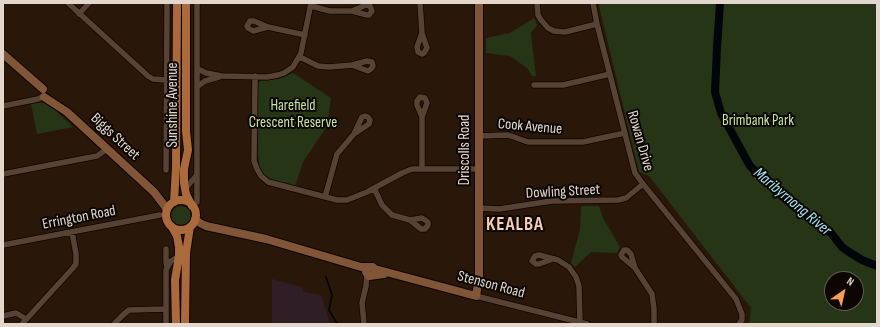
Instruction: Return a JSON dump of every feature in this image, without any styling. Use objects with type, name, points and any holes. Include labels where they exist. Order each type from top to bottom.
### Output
[{"type":"main road","name":"Sunshine Avenue","points":[[171,205],[176,167],[177,3]]},
{"type":"main road","name":"Sunshine Avenue","points":[[186,3],[186,131],[188,150],[184,174],[185,189],[194,204]]},
{"type":"main road","points":[[176,324],[175,277],[179,256],[178,239],[167,220],[166,215],[171,205],[184,201],[194,204],[196,214],[192,224],[186,253],[185,324]]},
{"type":"main road","points":[[172,227],[183,230],[192,224]]},
{"type":"street","points":[[68,3],[148,76],[154,79],[166,80]]},
{"type":"street","points":[[79,14],[89,3]]},
{"type":"street","points":[[166,170],[167,3]]},
{"type":"street","points":[[194,204],[198,86],[197,3]]},
{"type":"street","points":[[420,3],[422,33]]},
{"type":"street","name":"Driscolls Road","points":[[476,296],[479,284],[479,3]]},
{"type":"street","points":[[537,3],[538,15],[541,20],[548,28],[554,31],[565,32],[596,24]]},
{"type":"street","name":"Rowan Drive","points":[[594,3],[596,24],[635,173],[736,299],[742,314],[742,320],[739,324]]},
{"type":"street","points":[[198,69],[206,73],[222,76],[273,76],[284,73],[293,66],[300,57],[311,5],[330,11],[352,11]]},
{"type":"street","points":[[268,27],[305,35]]},
{"type":"street","name":"Biggs Street","points":[[3,54],[34,82],[41,95],[56,103],[67,112],[154,192],[171,205]]},
{"type":"street","points":[[300,57],[318,66],[329,67],[352,65]]},
{"type":"street","points":[[534,85],[563,85],[610,74]]},
{"type":"street","name":"Sunshine Avenue","points":[[198,86],[205,81],[222,76]]},
{"type":"street","points":[[255,76],[254,161],[261,176],[268,182],[337,200],[347,200],[374,188],[402,172],[412,169],[479,169]]},
{"type":"street","points":[[3,106],[41,95]]},
{"type":"street","points":[[422,117],[422,168]]},
{"type":"street","name":"Cook Avenue","points":[[479,136],[508,135],[528,142],[583,142],[625,133]]},
{"type":"street","points":[[325,197],[337,154],[354,134]]},
{"type":"street","points":[[3,174],[98,156],[107,149]]},
{"type":"street","points":[[167,154],[176,167]]},
{"type":"street","points":[[185,189],[196,176]]},
{"type":"street","name":"Dowling Street","points":[[479,208],[499,209],[552,201],[618,200],[626,198],[643,184]]},
{"type":"street","points":[[374,188],[386,210],[392,215],[410,220]]},
{"type":"street","name":"Errington Road","points":[[3,245],[160,215]]},
{"type":"street","name":"Stenson Road","points":[[192,224],[200,223],[206,226],[266,239],[354,264],[370,272],[389,273],[587,324]]},
{"type":"street","points":[[3,316],[16,314],[24,322],[73,268],[76,264],[76,254],[72,232]]},
{"type":"street","points":[[166,249],[166,324]]},
{"type":"street","points":[[167,267],[171,261],[179,256]]},
{"type":"street","points":[[553,259],[562,262],[569,267],[579,282],[580,323]]},
{"type":"street","points":[[635,268],[652,294],[654,301],[654,324]]},
{"type":"street","points":[[364,324],[362,303],[370,272]]},
{"type":"street","points":[[114,324],[130,310],[166,309]]},
{"type":"shaded area","points":[[272,279],[302,287],[304,292],[321,295],[330,324],[272,324]]},
{"type":"green space","name":"Brimbank Park","points":[[600,3],[877,3],[877,324],[749,324],[751,308],[649,176],[639,172],[599,6]]},
{"type":"green space","points":[[534,18],[537,25],[531,33],[536,76],[532,76],[527,68],[510,56],[486,53],[486,38],[510,33]]},
{"type":"green space","name":"Harefield Crescent Reserve","points":[[293,73],[331,98],[327,126],[303,162],[295,187],[271,180],[264,175],[260,169],[258,154],[258,83],[261,81],[279,79]]},
{"type":"green space","points":[[47,102],[73,127],[37,134],[31,104]]},
{"type":"green space","points":[[181,206],[188,209],[191,216],[188,223],[181,226],[174,223],[171,216],[174,209]]},
{"type":"green space","points":[[581,206],[599,206],[603,218],[620,247],[617,253],[591,252],[575,267],[571,263],[580,230]]},
{"type":"waterway","name":"Maribyrnong River","points":[[720,3],[715,92],[721,113],[750,166],[793,206],[831,233],[842,247],[862,260],[877,266]]},
{"type":"waterway","points":[[326,277],[332,295],[329,310],[336,322],[339,324]]},
{"type":"district","name":"KEALBA","points":[[515,225]]}]
